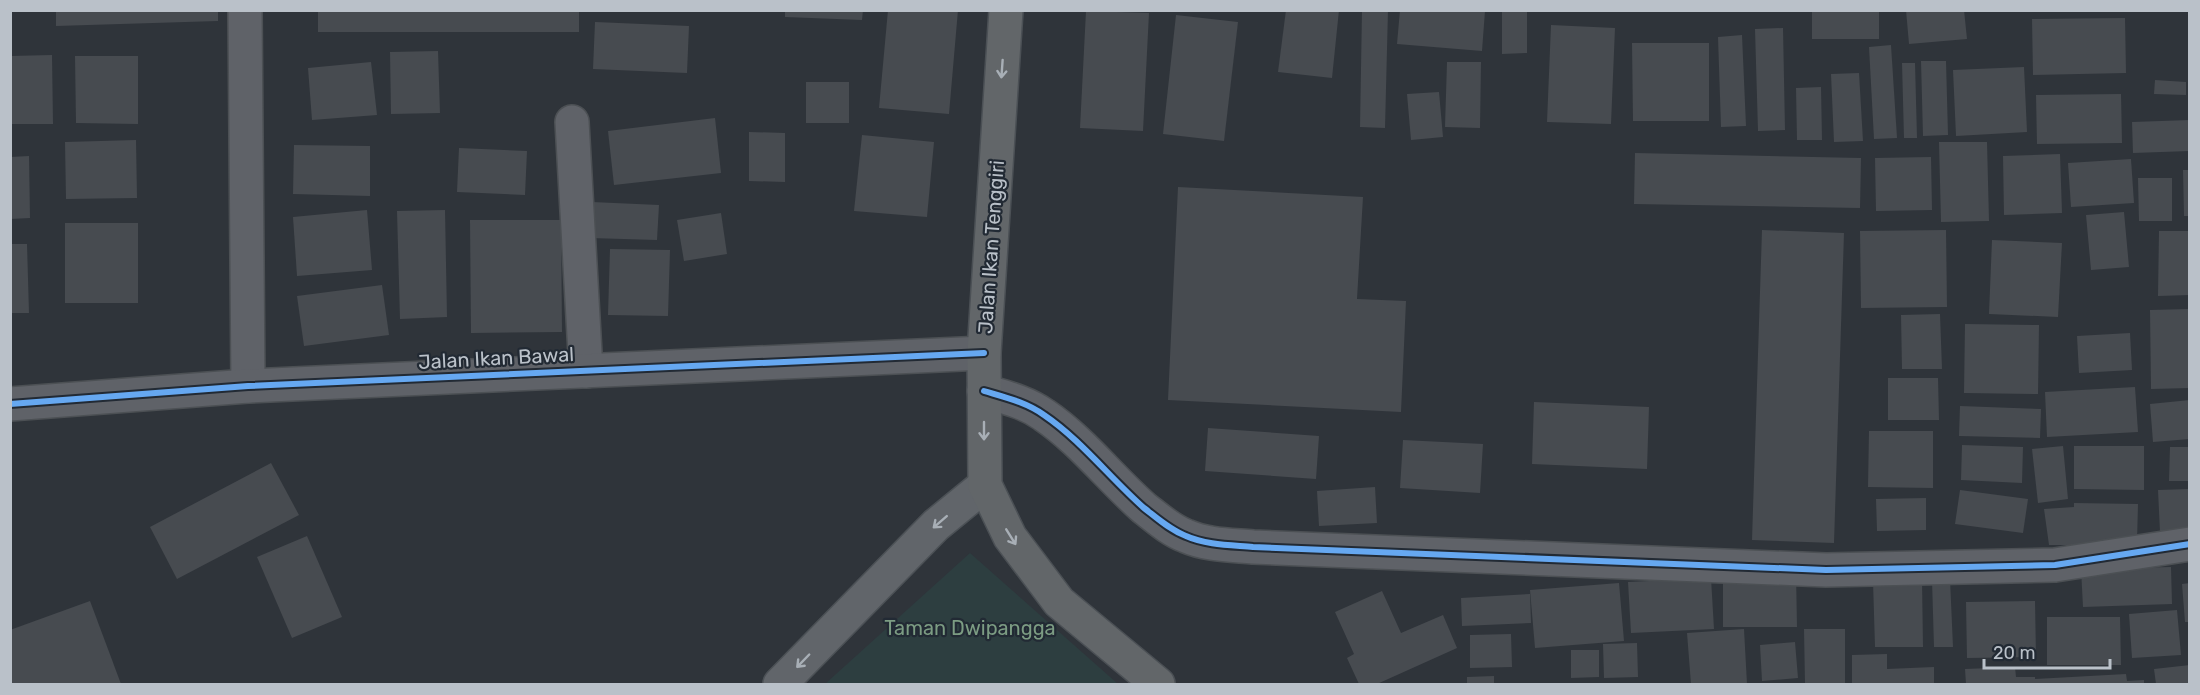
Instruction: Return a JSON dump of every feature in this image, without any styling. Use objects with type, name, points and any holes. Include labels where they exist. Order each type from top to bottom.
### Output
[{"type":"highway","name":"Jalan Ikan Tenggiri","points":[[985,485],[984,353],[1006,10]]},
{"type":"highway","points":[[985,485],[1010,537],[1059,602],[1158,684]]},
{"type":"main road","points":[[780,684],[936,525],[985,485]]},
{"type":"street","points":[[245,10],[248,386]]},
{"type":"street","points":[[572,122],[586,371]]},
{"type":"street","name":"Jalan Ikan Bawal","points":[[10,404],[248,386],[984,353]]},
{"type":"street","points":[[984,391],[1015,400],[1043,414],[1085,450],[1160,522],[1186,536],[1215,544],[1826,570],[2055,565],[2190,544]]},
{"type":"green space","name":"Taman Dwipangga","points":[[970,553],[1118,684],[825,684]]},
{"type":"building","points":[[56,10],[218,10],[218,21],[56,26]]},
{"type":"building","points":[[318,10],[579,10],[579,32],[318,32]]},
{"type":"building","points":[[785,10],[863,10],[862,20],[785,17]]},
{"type":"building","points":[[888,10],[958,10],[949,114],[879,108]]},
{"type":"building","points":[[1286,10],[1339,10],[1332,78],[1278,72]]},
{"type":"building","points":[[1362,10],[1388,10],[1385,128],[1360,127]]},
{"type":"building","points":[[1400,10],[1485,11],[1482,51],[1397,44]]},
{"type":"building","points":[[1812,10],[1879,10],[1879,39],[1812,39]]},
{"type":"building","points":[[1906,10],[1964,10],[1967,39],[1909,44]]},
{"type":"building","points":[[1086,11],[1149,13],[1143,131],[1080,128]]},
{"type":"building","points":[[1527,11],[1527,53],[1502,54],[1502,12]]},
{"type":"building","points":[[1176,15],[1238,22],[1224,141],[1163,134]]},
{"type":"building","points":[[2125,18],[2126,73],[2033,75],[2032,19]]},
{"type":"building","points":[[595,22],[689,26],[687,73],[593,69]]},
{"type":"building","points":[[1551,25],[1615,28],[1611,124],[1547,122]]},
{"type":"building","points":[[1783,28],[1785,130],[1758,131],[1755,29]]},
{"type":"building","points":[[1742,35],[1746,126],[1721,127],[1718,37]]},
{"type":"building","points":[[1632,43],[1709,43],[1709,121],[1633,121]]},
{"type":"building","points":[[1891,45],[1897,138],[1874,139],[1869,47]]},
{"type":"building","points":[[438,51],[440,113],[391,114],[390,52]]},
{"type":"building","points":[[52,55],[53,124],[10,124],[10,56]]},
{"type":"building","points":[[75,56],[138,56],[138,124],[76,123]]},
{"type":"building","points":[[1921,61],[1946,61],[1948,135],[1923,136]]},
{"type":"building","points":[[371,62],[377,115],[312,120],[308,68]]},
{"type":"building","points":[[1447,62],[1481,62],[1480,128],[1445,127]]},
{"type":"building","points":[[1902,63],[1915,63],[1917,138],[1904,138]]},
{"type":"building","points":[[2024,67],[2027,132],[1956,136],[1953,70]]},
{"type":"building","points":[[1859,73],[1863,141],[1834,142],[1831,74]]},
{"type":"building","points":[[2155,80],[2186,82],[2186,95],[2154,94]]},
{"type":"building","points":[[806,82],[849,82],[849,123],[806,123]]},
{"type":"building","points":[[1821,87],[1822,140],[1797,140],[1796,88]]},
{"type":"building","points":[[1439,92],[1443,137],[1411,140],[1407,94]]},
{"type":"building","points":[[2121,94],[2122,143],[2037,144],[2036,95]]},
{"type":"building","points":[[715,118],[721,173],[614,185],[608,131]]},
{"type":"building","points":[[2190,120],[2190,151],[2133,153],[2132,122]]},
{"type":"building","points":[[749,132],[785,133],[785,182],[749,181]]},
{"type":"building","points":[[862,135],[934,142],[927,217],[854,211]]},
{"type":"building","points":[[136,140],[137,198],[66,199],[65,142]]},
{"type":"building","points":[[1939,142],[1987,142],[1989,221],[1941,222]]},
{"type":"building","points":[[294,145],[370,146],[370,196],[293,194]]},
{"type":"building","points":[[459,148],[527,151],[525,195],[457,192]]},
{"type":"building","points":[[1635,153],[1861,158],[1860,208],[1634,204]]},
{"type":"building","points":[[2060,154],[2062,213],[2004,215],[2003,156]]},
{"type":"building","points":[[29,156],[30,218],[10,219],[10,157]]},
{"type":"building","points":[[1931,157],[1932,210],[1876,211],[1875,158]]},
{"type":"building","points":[[2131,159],[2134,203],[2071,207],[2068,163]]},
{"type":"building","points":[[2183,170],[2190,170],[2190,216],[2184,216]]},
{"type":"building","points":[[2138,178],[2172,178],[2172,221],[2139,221]]},
{"type":"building","points":[[1178,187],[1363,197],[1357,299],[1406,301],[1401,412],[1168,400]]},
{"type":"building","points":[[592,202],[659,205],[657,240],[590,238]]},
{"type":"building","points":[[367,210],[372,270],[297,276],[293,217]]},
{"type":"building","points":[[445,210],[447,317],[400,319],[397,211]]},
{"type":"building","points":[[2124,212],[2129,267],[2091,270],[2086,215]]},
{"type":"building","points":[[721,213],[727,254],[684,261],[677,220]]},
{"type":"building","points":[[470,220],[561,220],[562,332],[471,333]]},
{"type":"building","points":[[65,223],[138,223],[138,303],[65,303]]},
{"type":"building","points":[[1762,230],[1844,233],[1834,543],[1752,540]]},
{"type":"building","points":[[1946,230],[1947,307],[1861,308],[1860,231]]},
{"type":"building","points":[[2159,231],[2190,231],[2190,295],[2158,296]]},
{"type":"building","points":[[1992,240],[2062,243],[2058,317],[1989,314]]},
{"type":"building","points":[[10,244],[27,244],[29,313],[10,313]]},
{"type":"building","points":[[610,249],[670,250],[668,316],[608,315]]},
{"type":"building","points":[[382,285],[389,335],[304,346],[297,296]]},
{"type":"building","points":[[2190,309],[2190,388],[2151,389],[2150,310]]},
{"type":"building","points":[[1940,314],[1942,369],[1902,369],[1901,315]]},
{"type":"building","points":[[1965,324],[2039,325],[2038,394],[1964,393]]},
{"type":"building","points":[[2130,333],[2132,370],[2079,373],[2077,336]]},
{"type":"building","points":[[1888,378],[1938,378],[1939,420],[1888,420]]},
{"type":"building","points":[[2135,387],[2138,432],[2047,437],[2045,392]]},
{"type":"building","points":[[2190,400],[2190,439],[2153,442],[2150,404]]},
{"type":"building","points":[[1534,402],[1649,407],[1647,469],[1532,464]]},
{"type":"building","points":[[1960,406],[2041,409],[2040,438],[1959,436]]},
{"type":"building","points":[[1208,428],[1319,436],[1316,479],[1205,471]]},
{"type":"building","points":[[1869,431],[1933,431],[1933,488],[1868,487]]},
{"type":"building","points":[[1403,440],[1483,444],[1480,493],[1400,488]]},
{"type":"building","points":[[1962,445],[2023,447],[2022,483],[1961,480]]},
{"type":"building","points":[[2063,446],[2068,499],[2038,503],[2032,449]]},
{"type":"building","points":[[2074,446],[2144,446],[2144,490],[2074,489]]},
{"type":"building","points":[[2170,447],[2190,447],[2190,481],[2169,481]]},
{"type":"building","points":[[271,463],[299,515],[177,579],[150,527]]},
{"type":"building","points":[[1375,487],[1377,523],[1319,526],[1317,491]]},
{"type":"building","points":[[2190,489],[2190,530],[2160,532],[2158,490]]},
{"type":"building","points":[[1960,490],[2028,499],[2023,533],[1955,524]]},
{"type":"building","points":[[1926,498],[1926,530],[1877,531],[1876,499]]},
{"type":"building","points":[[2074,503],[2138,504],[2137,542],[2122,545],[2049,545],[2044,509],[2074,507]]},
{"type":"building","points":[[307,536],[342,617],[292,638],[257,557]]},
{"type":"building","points":[[2171,567],[2172,604],[2083,607],[2081,569]]},
{"type":"building","points":[[1723,573],[1796,573],[1797,627],[1723,627]]},
{"type":"building","points":[[1711,578],[1714,629],[1631,633],[1628,582]]},
{"type":"building","points":[[1950,579],[1953,647],[1934,647],[1932,580]]},
{"type":"building","points":[[1922,580],[1923,647],[1875,647],[1873,581]]},
{"type":"building","points":[[1619,583],[1624,641],[1535,648],[1530,590]]},
{"type":"building","points":[[2190,583],[2190,622],[2185,622],[2182,584]]},
{"type":"building","points":[[1382,591],[1401,633],[1443,615],[1457,648],[1377,684],[1359,684],[1347,658],[1354,654],[1335,612]]},
{"type":"building","points":[[1530,594],[1531,623],[1462,626],[1461,598]]},
{"type":"building","points":[[90,601],[121,684],[10,684],[10,630]]},
{"type":"building","points":[[2035,601],[2036,657],[1967,658],[1966,602]]},
{"type":"building","points":[[2177,610],[2181,655],[2132,658],[2129,614]]},
{"type":"building","points":[[2047,617],[2120,617],[2121,665],[2047,665]]},
{"type":"building","points":[[1744,629],[1747,684],[1691,684],[1687,633]]},
{"type":"building","points":[[1804,629],[1845,629],[1845,684],[1805,684]]},
{"type":"building","points":[[1511,634],[1512,667],[1470,668],[1470,635]]},
{"type":"building","points":[[1795,642],[1798,678],[1762,681],[1760,645]]},
{"type":"building","points":[[1637,643],[1638,677],[1604,678],[1603,644]]},
{"type":"building","points":[[1571,650],[1599,650],[1599,677],[1571,678]]},
{"type":"building","points":[[1887,654],[1887,669],[1934,667],[1934,684],[1852,684],[1852,655]]},
{"type":"building","points":[[2190,665],[2190,684],[2156,684],[2154,669]]},
{"type":"building","points":[[2015,667],[2016,677],[2035,677],[2035,679],[2126,674],[2127,681],[2144,680],[2144,684],[1966,684],[1965,669]]},
{"type":"building","points":[[1494,676],[1494,684],[1467,684],[1467,677]]},
{"type":"cycle path","points":[[10,404],[248,386],[984,353]]},
{"type":"cycle path","points":[[984,391],[1015,400],[1058,425],[1144,508],[1169,527],[1194,539],[1219,544],[1826,570],[2055,565],[2190,544]]}]
